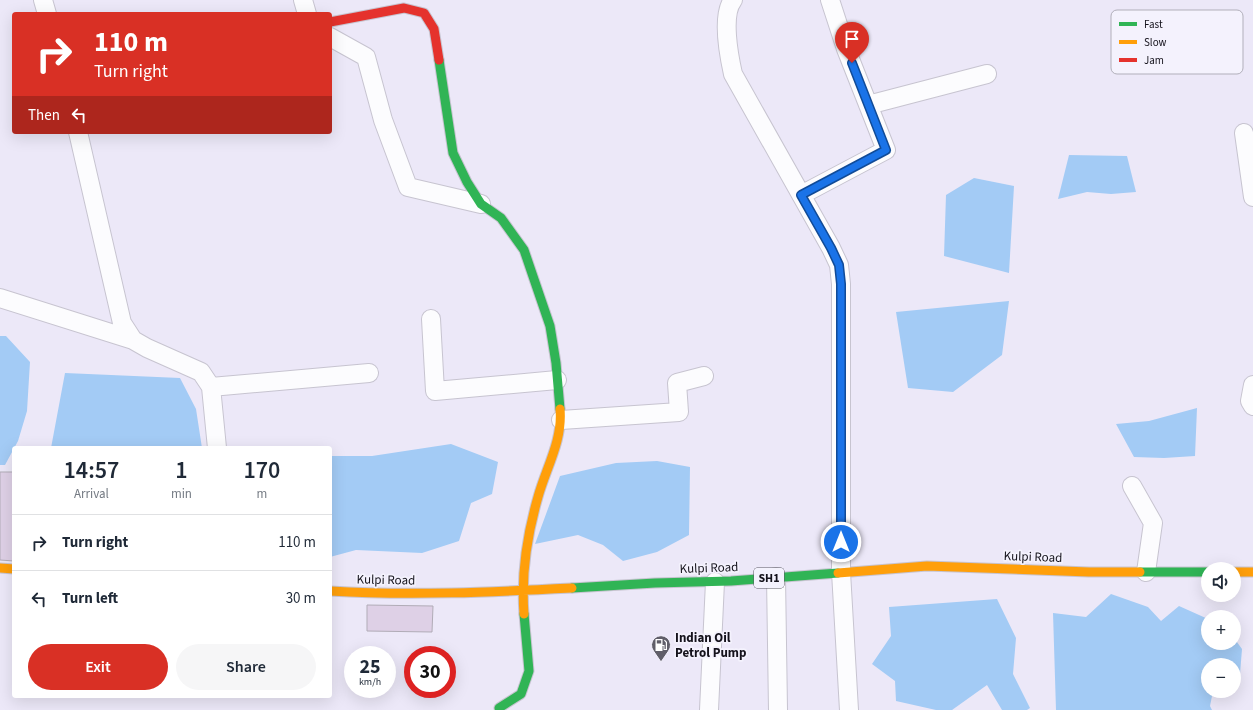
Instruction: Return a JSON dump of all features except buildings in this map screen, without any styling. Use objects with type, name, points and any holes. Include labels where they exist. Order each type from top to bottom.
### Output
[{"type":"main road","points":[[332,22],[404,8],[424,13],[434,29],[453,152],[467,182],[481,204],[502,218],[524,250],[550,326],[561,420],[552,457],[538,496],[528,536],[522,591],[529,671],[520,694],[499,708]]},
{"type":"main road","name":"Kulpi Road","points":[[332,591],[378,594],[522,591],[715,582],[927,566],[1082,572],[1201,572]]},
{"type":"main road","points":[[0,568],[12,569]]},
{"type":"main road","points":[[1241,572],[1253,572]]},
{"type":"street","points":[[43,0],[46,12]]},
{"type":"street","points":[[303,0],[306,12]]},
{"type":"street","points":[[733,0],[731,2],[727,18],[727,47],[733,74],[831,248],[839,265],[841,284],[841,572],[849,710]]},
{"type":"street","points":[[801,195],[886,150],[846,49],[830,0]]},
{"type":"street","points":[[332,38],[366,56],[383,120],[408,187],[481,204]]},
{"type":"street","points":[[868,105],[987,74]]},
{"type":"street","points":[[1244,133],[1253,197]]},
{"type":"street","points":[[78,134],[122,323],[133,340]]},
{"type":"street","points":[[0,298],[133,340],[200,372],[210,387],[217,446]]},
{"type":"street","points":[[431,319],[435,391],[557,380]]},
{"type":"street","points":[[210,387],[369,374]]},
{"type":"street","points":[[561,420],[679,412],[677,383],[704,376]]},
{"type":"street","points":[[1253,385],[1250,401],[1253,406]]},
{"type":"street","points":[[1132,486],[1153,523],[1146,572]]},
{"type":"street","points":[[776,577],[778,710]]},
{"type":"street","points":[[709,710],[715,582]]},
{"type":"water","points":[[1069,155],[1127,156],[1136,192],[1111,194],[1087,192],[1058,199]]},
{"type":"water","points":[[974,178],[1014,186],[1009,273],[944,256],[946,195]]},
{"type":"water","points":[[1009,301],[1002,355],[953,392],[908,388],[896,312]]},
{"type":"water","points":[[0,336],[6,336],[30,362],[27,411],[18,441],[15,446],[12,446],[12,452],[5,465],[0,465]]},
{"type":"water","points":[[65,373],[180,378],[196,409],[202,446],[51,446]]},
{"type":"water","points":[[1197,408],[1195,456],[1164,458],[1134,457],[1116,424],[1149,421]]},
{"type":"water","points":[[451,444],[498,462],[492,494],[471,503],[459,541],[422,553],[356,550],[332,556],[332,456],[372,456]]},
{"type":"water","points":[[657,461],[690,467],[689,535],[657,552],[623,561],[603,545],[578,535],[535,544],[560,476],[616,463]]},
{"type":"water","points":[[1111,594],[1148,607],[1161,621],[1179,606],[1201,616],[1201,650],[1241,650],[1241,648],[1242,649],[1241,662],[1241,658],[1201,658],[1201,698],[1212,698],[1210,706],[1212,710],[1056,710],[1053,613],[1086,617]]},
{"type":"water","points":[[997,599],[1016,638],[1013,674],[1030,708],[1027,710],[1002,710],[987,685],[952,710],[936,710],[896,701],[895,681],[872,664],[891,636],[889,607]]},
{"type":"traffic: fast","points":[[439,60],[453,153],[467,182],[481,204],[501,218],[524,250],[550,326],[556,363],[560,409]]},
{"type":"traffic: fast","points":[[1140,572],[1201,572]]},
{"type":"traffic: fast","points":[[572,588],[655,583],[731,581],[838,573]]},
{"type":"traffic: fast","points":[[499,708],[521,694],[529,671],[524,614]]},
{"type":"traffic: slow","points":[[524,614],[523,585],[528,540],[541,486],[553,454],[559,432],[560,409]]},
{"type":"traffic: slow","points":[[838,573],[927,566],[1089,572],[1140,572]]},
{"type":"traffic: slow","points":[[0,568],[12,569]]},
{"type":"traffic: slow","points":[[1241,572],[1253,572]]},
{"type":"traffic: slow","points":[[332,591],[421,593],[572,588]]},
{"type":"traffic: jam","points":[[332,22],[404,8],[424,13],[434,29],[439,60]]},
{"type":"place","name":"Indian Oil Petrol Pump","points":[[661,662]]},
{"type":"route","points":[[841,542],[841,284],[839,265],[801,195],[886,150],[852,63]]}]
